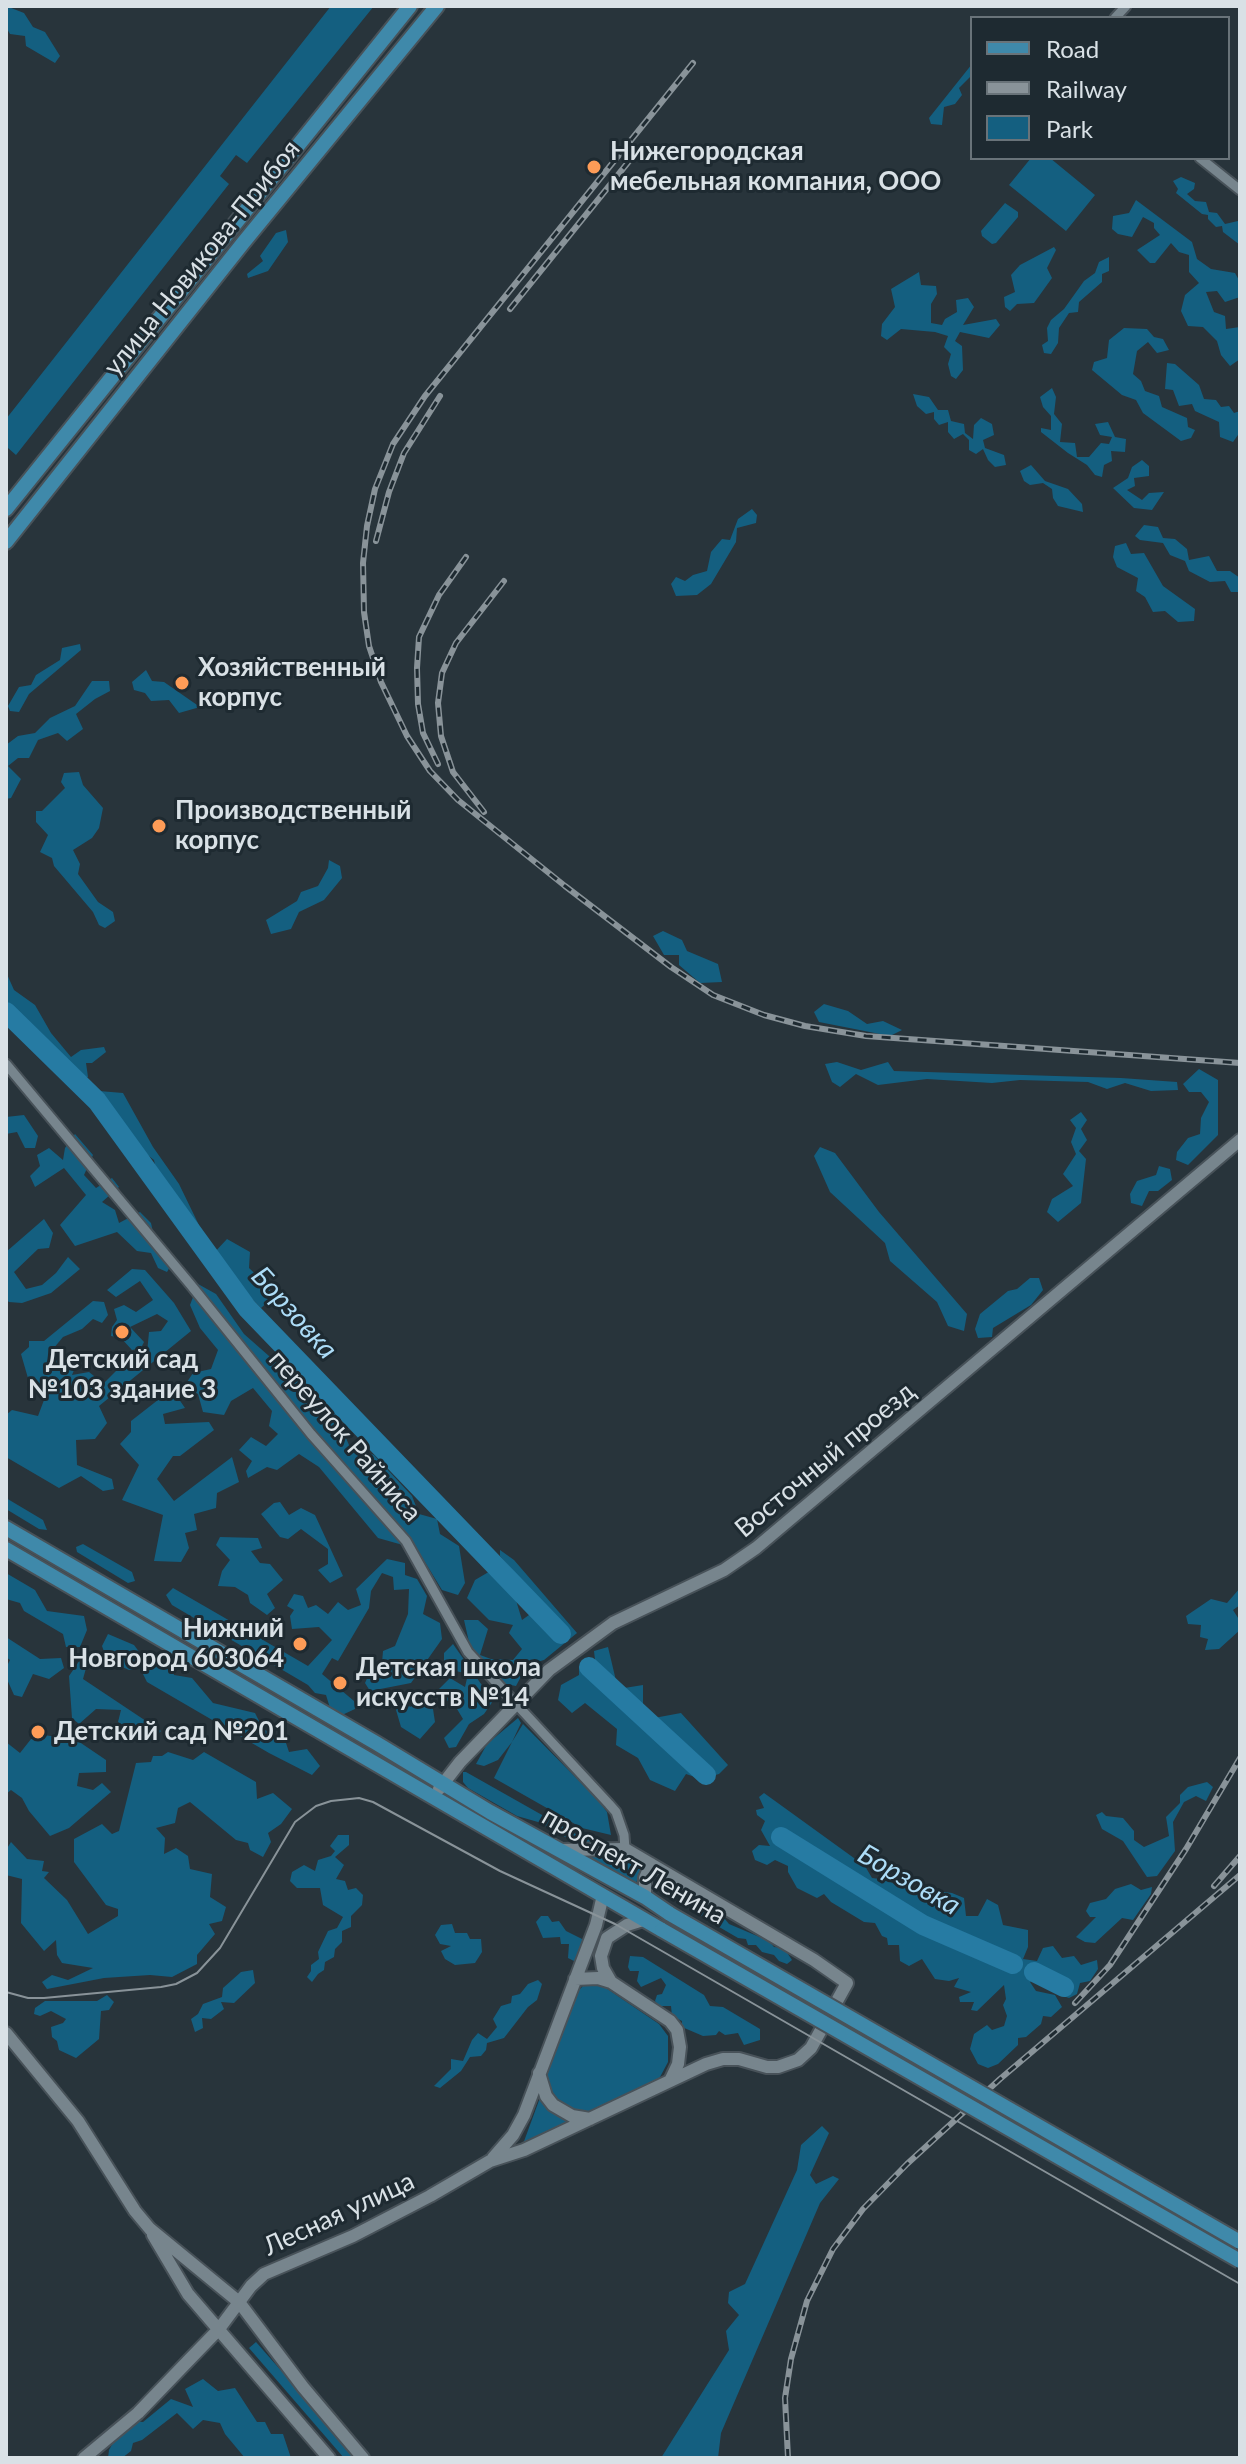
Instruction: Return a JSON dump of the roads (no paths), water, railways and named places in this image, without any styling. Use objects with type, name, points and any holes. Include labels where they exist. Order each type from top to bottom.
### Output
[{"type":"main road","name":"улица Новикова-Прибоя","points":[[6,509],[410,6]]},
{"type":"main road","name":"улица Новикова-Прибоя","points":[[6,542],[243,243],[437,6]]},
{"type":"main road","name":"Восточный проезд","points":[[433,1798],[460,1762],[549,1670],[597,1633],[636,1610],[724,1570],[756,1548],[1240,1140]]},
{"type":"main road","name":"проспект Ленина","points":[[6,1528],[556,1850],[645,1897],[1240,2242]]},
{"type":"main road","name":"проспект Ленина","points":[[6,1549],[643,1920],[1240,2261]]},
{"type":"main road","points":[[490,2161],[524,2150],[723,2059],[739,2059],[767,2067],[789,2065],[811,2048],[847,1983],[814,1960],[625,1849],[556,1850]]},
{"type":"main road","points":[[645,1897],[645,1878],[651,1864]]},
{"type":"main road","points":[[490,2161],[513,2135],[524,2115],[596,1925],[603,1895]]},
{"type":"main road","points":[[611,1982],[603,1968],[601,1956],[607,1938],[643,1920]]},
{"type":"main road","points":[[575,1979],[598,1978],[611,1982],[670,2021],[677,2030],[680,2047],[678,2064],[670,2081]]},
{"type":"main road","points":[[6,2033],[58,2094],[150,2229],[160,2251],[188,2294],[329,2458]]},
{"type":"main road","points":[[539,2073],[546,2096],[553,2105],[572,2116],[590,2119]]},
{"type":"main road","name":"Лесная улица","points":[[84,2458],[138,2413],[219,2329],[251,2286],[264,2274],[353,2236],[490,2161]]},
{"type":"main road","points":[[150,2229],[239,2302],[303,2387],[363,2458]]},
{"type":"street","points":[[1202,160],[1240,190]]},
{"type":"street","name":"переулок Райниса","points":[[6,1064],[311,1434],[406,1541],[468,1652],[616,1812],[625,1849]]},
{"type":"waterway","name":"Борзовка","points":[[6,1012],[97,1101],[247,1308],[561,1634]]},
{"type":"waterway","name":"Борзовка","points":[[589,1667],[706,1775]]},
{"type":"waterway","name":"Борзовка","points":[[781,1837],[923,1925],[1013,1964]]},
{"type":"waterway","name":"Борзовка","points":[[1034,1972],[1064,1987]]},
{"type":"tram line","points":[[6,1992],[28,1998],[44,1998],[161,1987],[176,1984],[197,1973],[220,1948],[295,1822],[316,1806],[359,1798],[373,1802],[500,1871],[615,1924],[1240,2284]]},
{"type":"railway","points":[[693,63],[425,396],[393,444],[375,489],[367,526],[363,563],[364,612],[369,646],[381,682],[407,736],[430,771],[458,800],[565,886],[713,995],[764,1015],[805,1026],[866,1036],[1240,1063]]},
{"type":"railway","points":[[510,309],[634,155]]},
{"type":"railway","points":[[376,541],[389,492],[404,453],[440,396]]},
{"type":"railway","points":[[438,764],[423,733],[418,704],[419,637],[439,595],[466,557]]},
{"type":"railway","points":[[484,812],[453,772],[441,736],[438,703],[442,673],[456,643],[504,581]]},
{"type":"railway","points":[[1075,2003],[1110,1965],[1186,1849],[1240,1758]]},
{"type":"railway","points":[[1214,1886],[1240,1856]]},
{"type":"railway","points":[[788,2458],[785,2398],[791,2359],[807,2301],[833,2249],[863,2209],[1000,2079],[1240,1875]]},
{"type":"place","name":"Нижегородская мебельная компания, ООО","points":[[594,167]]},
{"type":"place","name":"Хозяйственный корпус","points":[[182,683]]},
{"type":"place","name":"Производственный корпус","points":[[159,826]]},
{"type":"place","name":"Детский сад №103 здание 3","points":[[122,1332]]},
{"type":"place","name":"Нижний Новгород 603064","points":[[300,1644]]},
{"type":"place","name":"Детская школа искусств №14","points":[[340,1683]]},
{"type":"place","name":"Детский сад №201","points":[[38,1732]]}]
